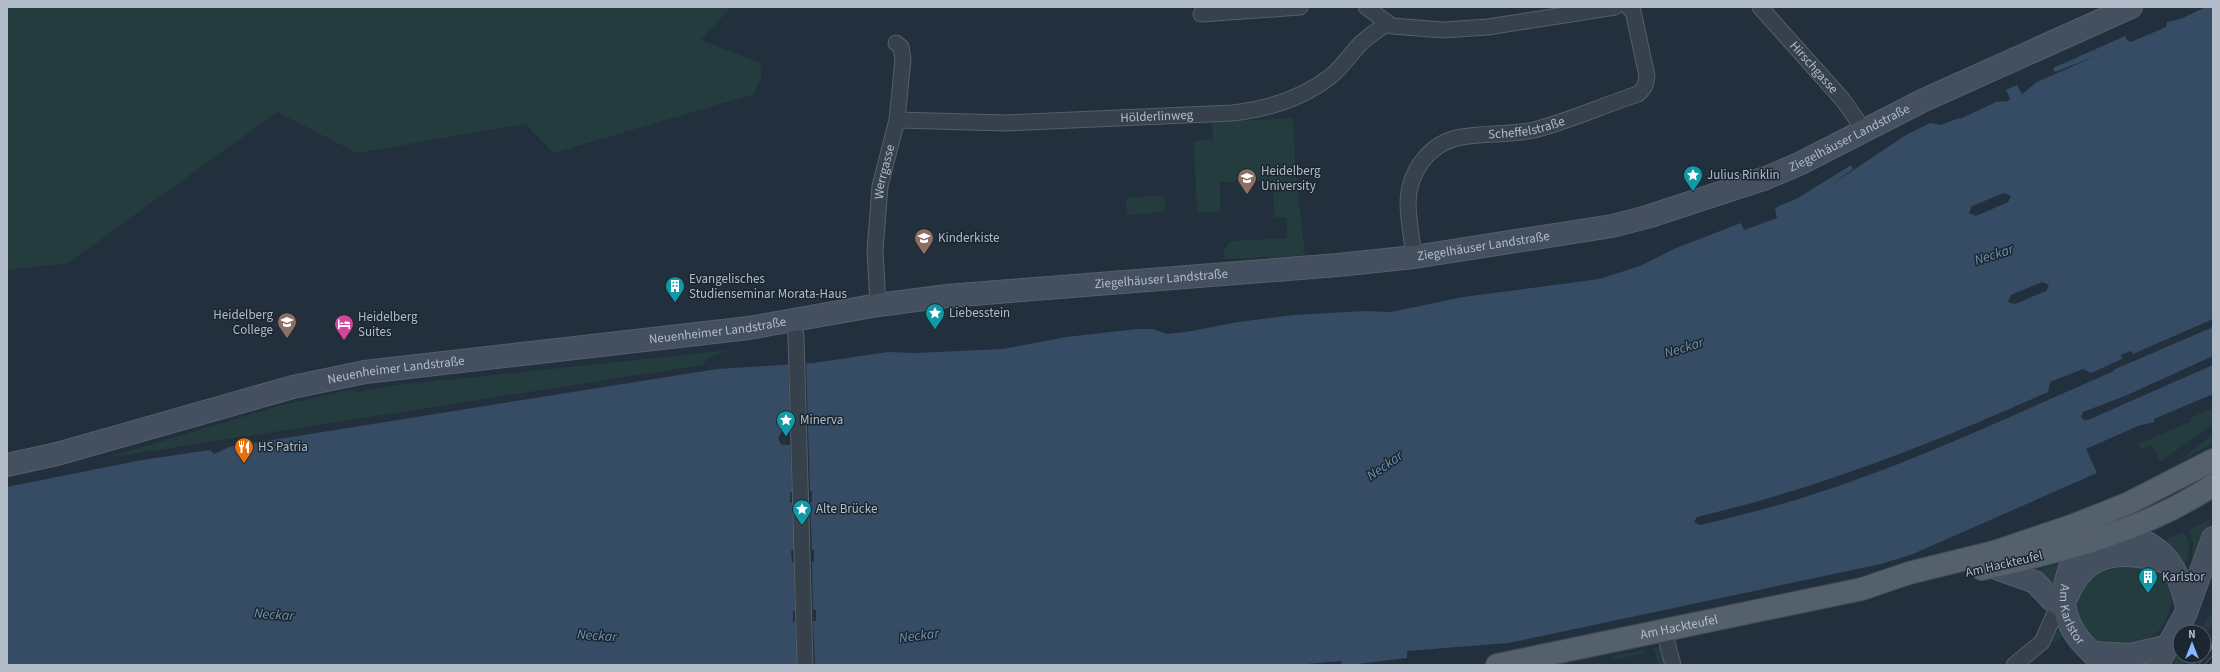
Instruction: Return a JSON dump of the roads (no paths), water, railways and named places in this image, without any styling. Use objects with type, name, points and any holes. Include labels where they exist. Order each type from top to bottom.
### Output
[{"type":"main road","name":"Ziegelhäuser Landstraße","points":[[794,329],[878,305],[961,295],[1338,265],[1414,257],[1555,235],[1647,217],[1772,176],[1799,164],[1924,100],[2131,7]]},
{"type":"main road","name":"Neuenheimer Landstraße","points":[[7,465],[57,454],[293,387],[336,377],[794,329]]},
{"type":"main road","points":[[2087,528],[2213,460]]},
{"type":"main road","name":"Am Hackteufel","points":[[1497,665],[1862,589],[1909,573],[2087,528],[2120,532],[2173,509],[2213,485]]},
{"type":"main road","name":"Am Hackteufel","points":[[1862,589],[1911,585],[1993,567],[2087,528]]},
{"type":"main road","name":"Am Karlstor","points":[[2087,528],[2068,572],[2063,606],[2076,634],[2098,659]]},
{"type":"main road","points":[[2120,532],[2139,538],[2151,545],[2170,563],[2180,578],[2187,608]]},
{"type":"main road","points":[[2157,665],[2169,646],[2187,608],[2213,538]]},
{"type":"main road","points":[[1993,567],[2034,582],[2052,600],[2063,606],[2073,583],[2087,567],[2102,558],[2130,555],[2170,563]]},
{"type":"main road","points":[[2098,659],[2130,655],[2169,646]]},
{"type":"street","points":[[1201,14],[1300,7]]},
{"type":"street","points":[[1366,7],[1375,12],[1386,24],[1397,28],[1461,29],[1518,23],[1615,7]]},
{"type":"street","name":"Scheffelstraße","points":[[1414,257],[1408,202],[1411,187],[1419,164],[1426,155],[1438,146],[1460,137],[1535,130],[1638,94],[1643,90],[1646,84],[1647,76],[1633,11],[1628,7]]},
{"type":"street","name":"Hirschgasse","points":[[1760,7],[1844,100],[1864,130]]},
{"type":"street","name":"Hölderlinweg","points":[[898,120],[982,123],[1030,122],[1232,113],[1264,108],[1296,97],[1322,83],[1339,68],[1360,44],[1386,24]]},
{"type":"street","name":"Werrgasse","points":[[878,305],[875,251],[880,186],[898,120],[903,52],[901,47],[896,43]]},
{"type":"street","points":[[794,329],[805,665]]},
{"type":"street","points":[[2014,665],[2042,642],[2054,616],[2063,606]]},
{"type":"street","points":[[1664,631],[1673,665]]},
{"type":"water","name":"Neckar","points":[[2206,7],[2213,7],[2213,319],[2133,354],[2131,351],[2121,355],[2122,359],[2091,373],[2083,369],[2050,382],[2048,392],[1962,429],[1876,463],[1788,492],[1697,517],[1694,522],[1700,525],[1769,507],[1811,495],[1888,468],[1964,437],[2213,327],[2213,356],[2125,396],[2083,412],[2081,417],[2084,420],[2088,420],[2213,365],[2213,394],[2154,419],[2154,422],[2138,426],[2086,449],[2097,473],[1913,554],[1881,564],[1509,643],[1407,651],[1407,658],[1349,665],[1342,665],[1341,661],[1295,665],[7,665],[7,487],[142,460],[210,450],[214,454],[229,447],[717,369],[813,363],[888,352],[914,353],[1003,349],[1066,337],[1137,329],[1153,329],[1167,334],[1238,322],[1293,315],[1364,311],[1391,312],[1463,297],[1599,279],[1640,266],[1676,248],[1741,223],[1744,230],[1777,218],[1775,209],[1777,207],[1798,198],[1851,165],[1853,169],[1828,187],[1906,135],[1930,123],[1941,125],[1959,118],[1960,119],[1996,102],[2008,101],[2010,99],[2006,90],[2017,85],[2022,94],[2037,82],[2096,56],[2055,72],[2053,68],[2125,36],[2127,40],[2131,42],[2166,27],[2167,22],[2180,19]],"holes":[[[2004,193],[2011,196],[2008,202],[1976,216],[1969,213],[1972,206]],[[2042,282],[2049,285],[2046,291],[2015,304],[2008,302],[2011,295]]]},
{"type":"railway","points":[[2207,665],[2213,658]]},
{"type":"place","name":"Julius Rinklin","points":[[1693,192]]},
{"type":"place","name":"Heidelberg University","points":[[1247,195]]},
{"type":"place","name":"Kinderkiste","points":[[924,255]]},
{"type":"place","name":"Evangelisches Studienseminar Morata-Haus","points":[[675,303]]},
{"type":"place","name":"Liebesstein","points":[[935,330]]},
{"type":"place","name":"Heidelberg College","points":[[287,339]]},
{"type":"place","name":"Heidelberg Suites","points":[[344,341]]},
{"type":"place","name":"Minerva","points":[[786,437]]},
{"type":"place","name":"HS Patria","points":[[244,464]]},
{"type":"place","name":"Alte Brücke","points":[[802,526]]},
{"type":"place","name":"Karlstor","points":[[2148,594]]}]
